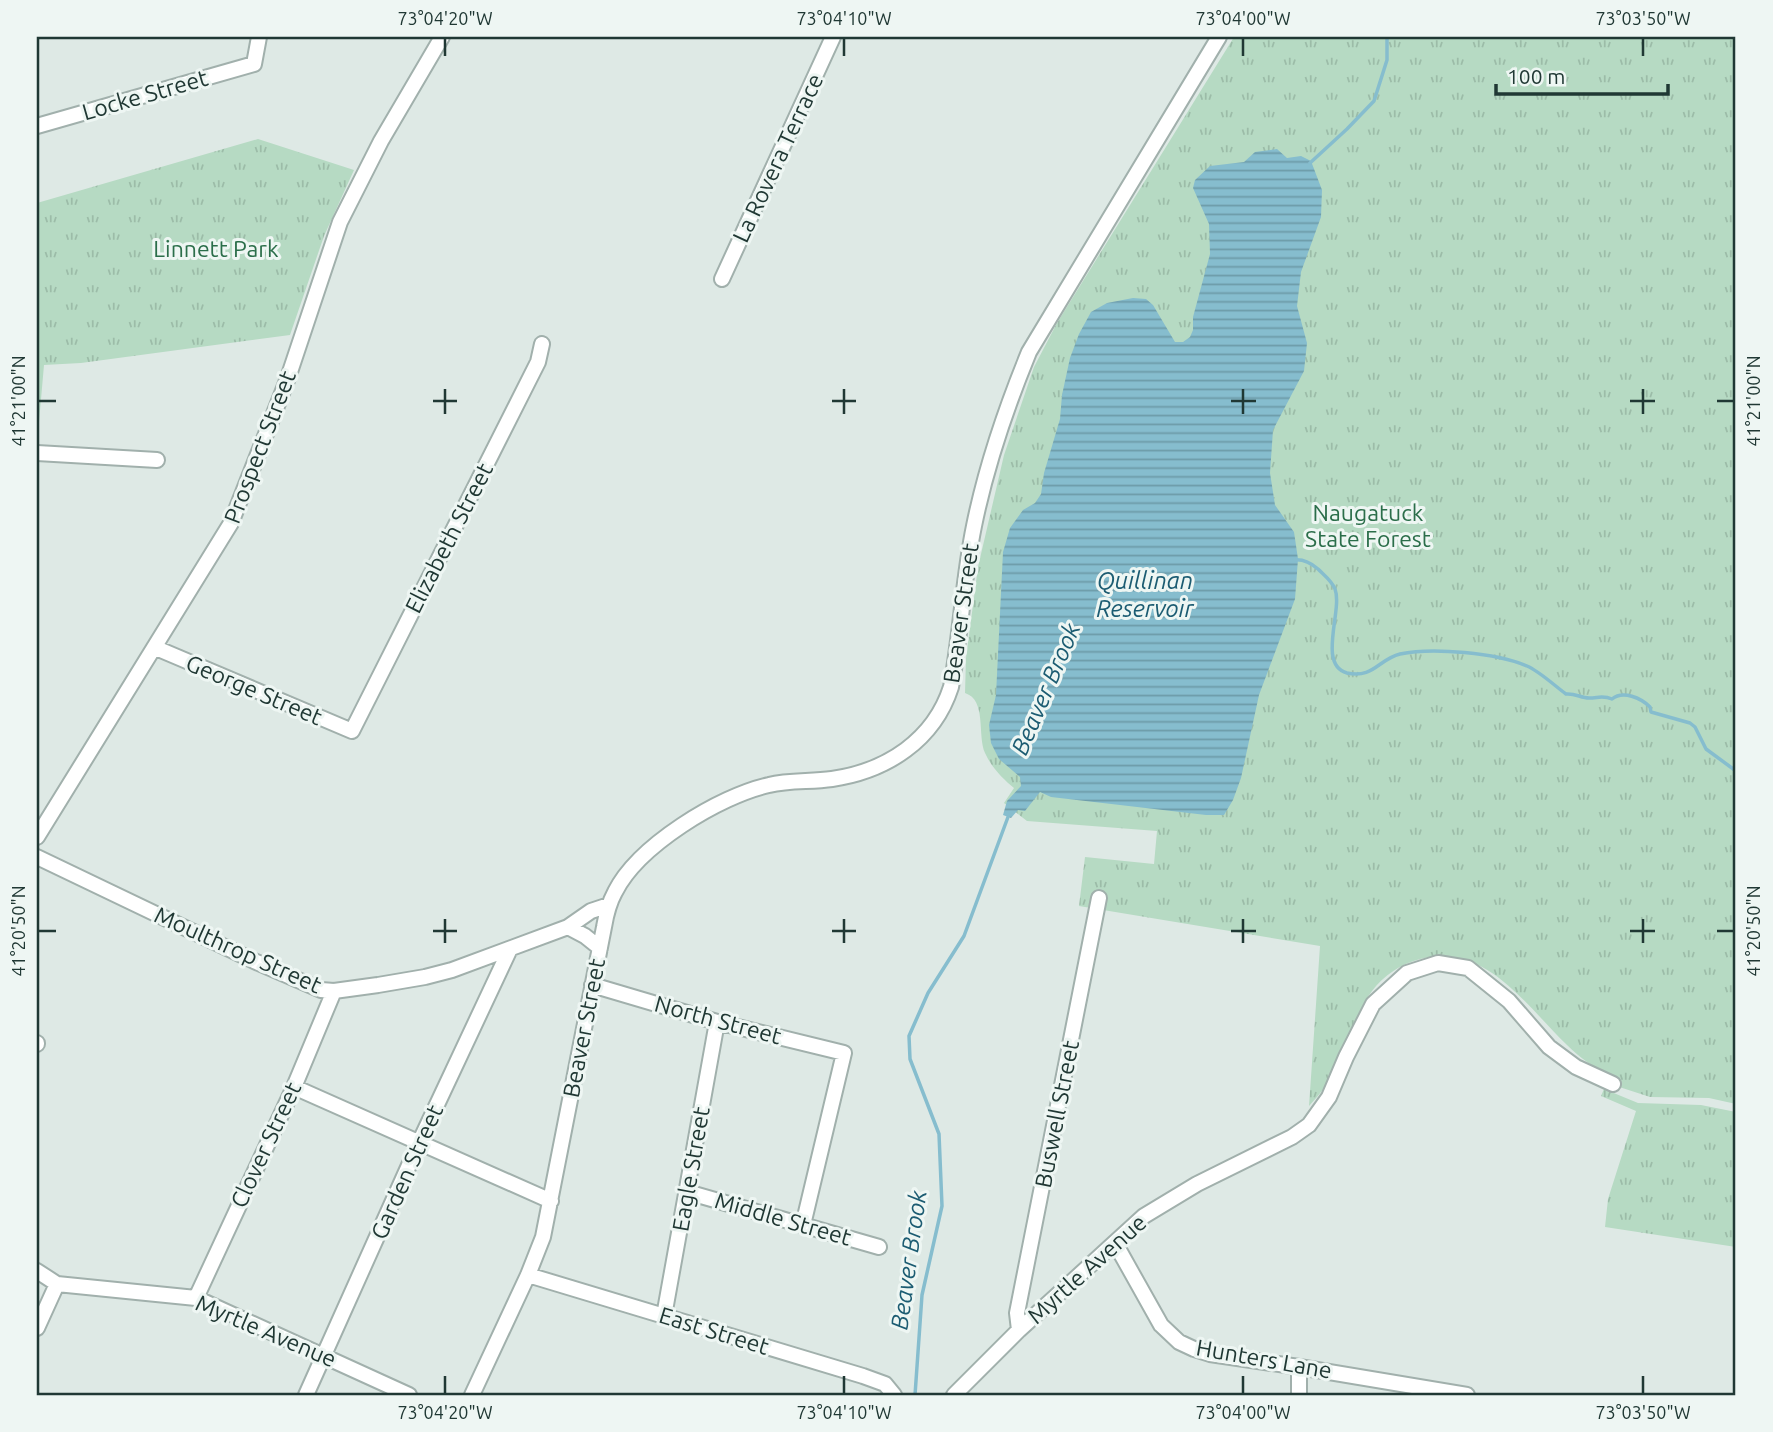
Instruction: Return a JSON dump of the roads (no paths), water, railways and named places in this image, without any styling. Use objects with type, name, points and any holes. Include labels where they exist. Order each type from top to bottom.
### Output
[{"type":"street","name":"Locke Street","points":[[37,126],[254,64],[259,37]]},
{"type":"street","name":"Prospect Street","points":[[37,837],[231,523],[288,378],[340,222],[381,141],[442,37]]},
{"type":"street","name":"La Rovera Terrace","points":[[722,279],[832,37]]},
{"type":"street","name":"Beaver Street","points":[[472,1395],[543,1237],[609,905],[625,875],[647,851],[717,804],[743,792],[773,784],[831,779],[869,770],[911,747],[936,721],[951,687],[982,490],[1013,390],[1028,352],[1219,37]]},
{"type":"street","name":"Elizabeth Street","points":[[352,732],[538,362],[542,344]]},
{"type":"street","points":[[37,453],[157,460]]},
{"type":"street","name":"George Street","points":[[156,648],[352,732]]},
{"type":"street","name":"Moulthrop Street","points":[[37,857],[309,986],[334,991],[425,977],[568,927],[592,911],[609,905]]},
{"type":"street","name":"Buswell Street","points":[[1019,1330],[1017,1313],[1099,898]]},
{"type":"street","points":[[568,927],[600,948]]},
{"type":"street","name":"Garden Street","points":[[306,1395],[510,949]]},
{"type":"street","name":"Myrtle Avenue","points":[[954,1395],[1019,1330],[1130,1227],[1165,1202],[1272,1148],[1309,1125],[1329,1097],[1373,1004],[1407,973],[1438,963],[1468,968],[1508,1001],[1549,1048],[1576,1068],[1613,1084]]},
{"type":"street","name":"North Street","points":[[592,985],[717,1022],[844,1053],[803,1225]]},
{"type":"street","name":"Clover Street","points":[[196,1298],[334,991]]},
{"type":"street","name":"Eagle Street","points":[[664,1316],[717,1022]]},
{"type":"street","points":[[293,1087],[551,1201]]},
{"type":"street","name":"Middle Street","points":[[687,1192],[879,1247]]},
{"type":"street","name":"Hunters Lane","points":[[1115,1243],[1161,1325],[1179,1342],[1210,1354],[1467,1395]]},
{"type":"street","name":"Myrtle Avenue","points":[[37,1271],[57,1284],[196,1298],[409,1395]]},
{"type":"street","name":"East Street","points":[[528,1275],[863,1376],[885,1384],[894,1395]]},
{"type":"street","points":[[37,1328],[57,1284]]},
{"type":"street","points":[[1299,1367],[1299,1395]]},
{"type":"water","name":"Quillinan Reservoir","points":[[1277,149],[1287,158],[1301,156],[1311,161],[1322,190],[1321,217],[1301,272],[1297,306],[1307,343],[1304,371],[1273,430],[1270,473],[1275,505],[1294,532],[1298,559],[1295,599],[1259,695],[1241,778],[1233,800],[1224,815],[1206,815],[1051,797],[1040,792],[1025,811],[1018,810],[1011,818],[1003,815],[1007,801],[1021,786],[1020,777],[999,759],[991,743],[989,725],[996,695],[1003,552],[1010,528],[1023,510],[1035,503],[1041,494],[1044,473],[1060,419],[1070,358],[1079,334],[1091,312],[1107,303],[1133,298],[1146,299],[1153,305],[1175,342],[1183,342],[1190,337],[1210,254],[1209,224],[1193,188],[1195,180],[1210,166],[1244,162],[1255,152]]},
{"type":"waterway","name":"Beaver Brook","points":[[1310,163],[1374,101],[1387,60],[1387,37]]},
{"type":"waterway","points":[[1294,560],[1313,565],[1334,586],[1337,598],[1332,648],[1338,668],[1347,673],[1370,671],[1393,656],[1414,652],[1465,652],[1514,661],[1537,671],[1566,694],[1612,699],[1621,695],[1632,696],[1650,707],[1651,712],[1690,723],[1695,727],[1706,749],[1736,771]]},
{"type":"waterway","name":"Beaver Brook","points":[[915,1395],[922,1295],[942,1206],[939,1134],[910,1059],[909,1036],[928,993],[964,936],[1008,817]]},
{"type":"park label","name":"Linnett Park","points":[[216,249]]},
{"type":"park label","name":"Naugatuck State Forest","points":[[1368,526]]}]
